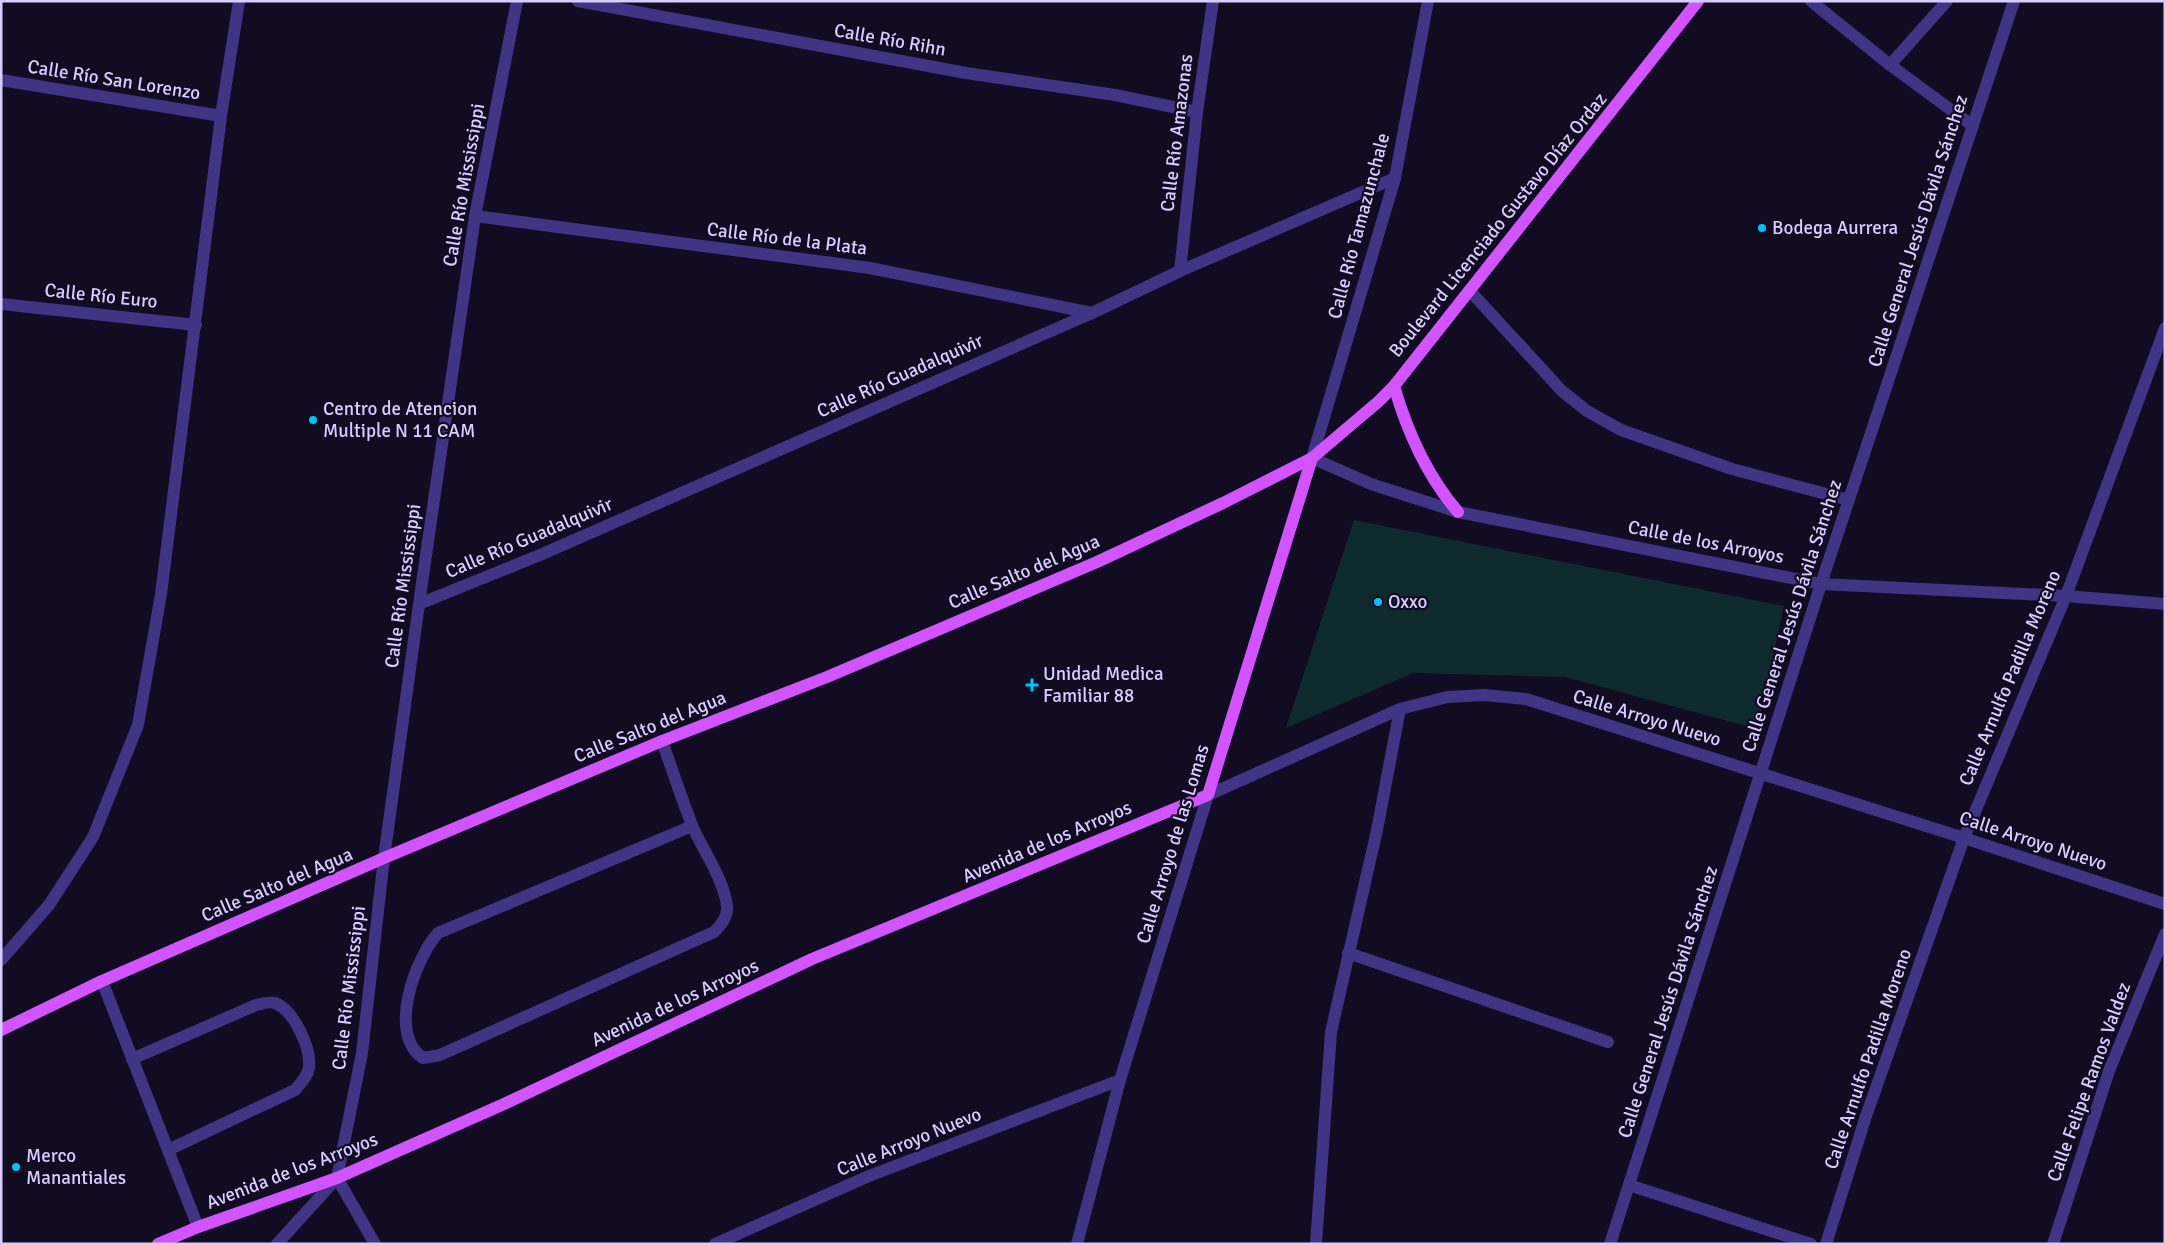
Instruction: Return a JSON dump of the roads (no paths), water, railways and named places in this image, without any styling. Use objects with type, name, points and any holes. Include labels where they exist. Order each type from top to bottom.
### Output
[{"type":"main road","name":"Boulevard Licenciado Gustavo Díaz Ordaz","points":[[1312,458],[1394,386],[1698,1]]},
{"type":"main road","points":[[1394,386],[1402,415],[1416,446],[1432,475],[1458,512]]},
{"type":"main road","name":"Calle Salto del Agua","points":[[1,1030],[102,981],[384,858],[662,741],[827,677],[1097,562],[1223,503],[1312,458]]},
{"type":"main road","name":"Calle Arroyo de las Lomas","points":[[1208,795],[1312,458]]},
{"type":"main road","name":"Avenida de los Arroyos","points":[[158,1244],[198,1227],[337,1178],[504,1104],[812,960],[1208,795]]},
{"type":"street","points":[[1,960],[49,905],[94,837],[138,725],[161,594],[221,116],[239,1]]},
{"type":"street","name":"Calle Río Mississippi","points":[[337,1178],[362,1053],[384,858],[475,216],[517,1]]},
{"type":"street","name":"Calle Río Rihn","points":[[578,1],[956,71],[1115,95],[1198,112]]},
{"type":"street","name":"Calle Río Amazonas","points":[[1180,270],[1198,112],[1214,1]]},
{"type":"street","name":"Calle Río Tamazunchale","points":[[1312,458],[1395,178],[1428,1]]},
{"type":"street","points":[[1890,65],[1947,1]]},
{"type":"street","name":"Calle General Jesús Dávila Sánchez","points":[[1610,1244],[1821,584],[2014,1]]},
{"type":"street","points":[[1814,2],[1890,65],[1973,126]]},
{"type":"street","name":"Calle Río San Lorenzo","points":[[1,80],[221,116]]},
{"type":"street","name":"Calle Río Guadalquivir","points":[[419,604],[540,556],[1092,313],[1180,270],[1395,178]]},
{"type":"street","name":"Calle Río de la Plata","points":[[475,216],[870,268],[1092,313]]},
{"type":"street","points":[[1470,291],[1562,391],[1587,411],[1621,430],[1732,469],[1849,500]]},
{"type":"street","name":"Calle Río Euro","points":[[1,304],[196,325]]},
{"type":"street","name":"Calle Arnulfo Padilla Moreno","points":[[1826,1244],[1865,1119],[1964,838],[2066,596],[2165,328]]},
{"type":"street","name":"Calle de los Arroyos","points":[[1312,458],[1370,484],[1458,512],[1821,584],[2066,596],[2165,604]]},
{"type":"street","name":"Calle Arroyo Nuevo","points":[[1208,795],[1400,709],[1447,697],[1484,695],[1526,700],[1761,773],[2165,904]]},
{"type":"street","points":[[1316,1244],[1327,1115],[1331,1032],[1377,830],[1400,709]]},
{"type":"street","points":[[662,741],[692,826],[723,888],[727,908],[722,924],[714,932],[440,1056],[423,1058],[415,1053],[409,1044],[406,1030],[408,998],[418,964],[429,943],[438,933],[692,826]]},
{"type":"street","name":"Calle Arroyo de las Lomas","points":[[1077,1244],[1120,1080],[1208,795]]},
{"type":"street","name":"Calle Felipe Ramos Valdez","points":[[2053,1244],[2109,1071],[2165,934]]},
{"type":"street","points":[[1348,953],[1608,1042]]},
{"type":"street","points":[[102,981],[198,1227]]},
{"type":"street","points":[[132,1059],[256,1005],[273,1002],[289,1013],[300,1029],[308,1056],[309,1068],[304,1079],[295,1090],[168,1150]]},
{"type":"street","name":"Calle Arroyo Nuevo","points":[[715,1244],[869,1176],[1120,1080]]},
{"type":"street","points":[[277,1244],[337,1178],[375,1244]]},
{"type":"street","points":[[1629,1185],[1811,1244]]},
{"type":"place","name":"Bodega Aurrera","points":[[1762,228]]},
{"type":"place","name":"Centro de Atencion Multiple N 11 CAM","points":[[313,420]]},
{"type":"place","name":"Oxxo","points":[[1378,602]]},
{"type":"place","name":"Unidad Medica Familiar 88","points":[[1032,685]]},
{"type":"place","name":"Merco Manantiales","points":[[16,1167]]}]
